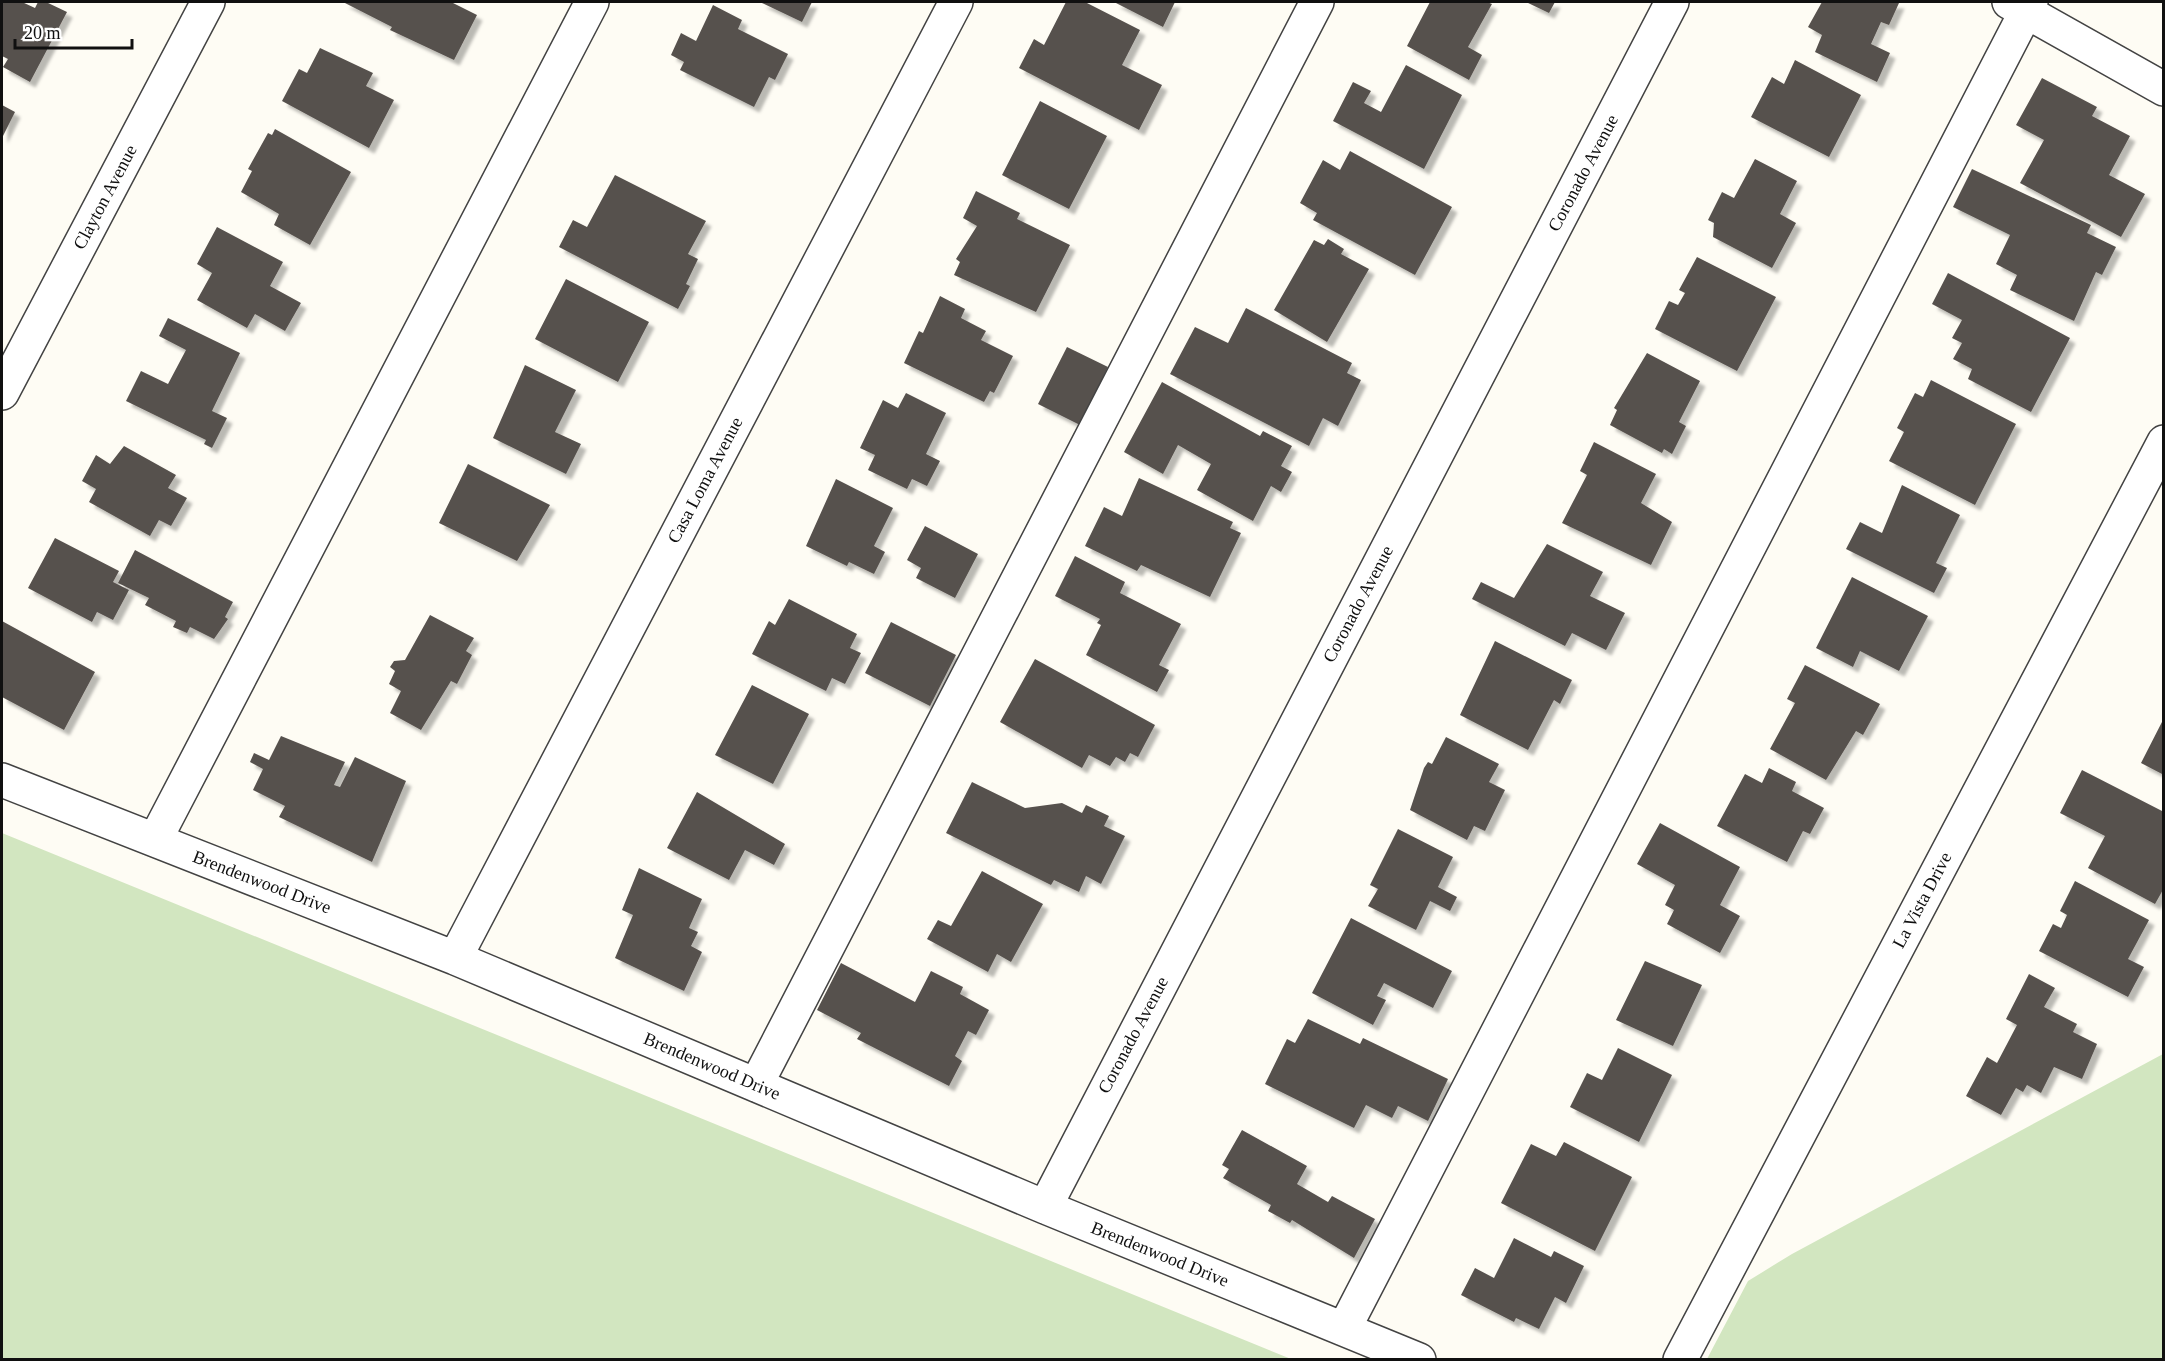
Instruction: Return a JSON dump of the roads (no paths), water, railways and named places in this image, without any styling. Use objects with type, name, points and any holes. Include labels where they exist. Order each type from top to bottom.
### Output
[{"type":"street","name":"Clayton Avenue","points":[[2,393],[208,2]]},
{"type":"street","points":[[155,840],[592,2]]},
{"type":"street","name":"Casa Loma Avenue","points":[[454,958],[956,2]]},
{"type":"street","points":[[756,1085],[1317,2]]},
{"type":"street","name":"Coronado Avenue","points":[[1045,1206],[1672,2]]},
{"type":"street","points":[[1344,1329],[2022,4],[2163,89]]},
{"type":"street","name":"La Vista Drive","points":[[1680,1359],[2163,442]]},
{"type":"street","name":"Brendenwood Drive","points":[[2,780],[454,958],[1045,1206],[1419,1359]]}]
